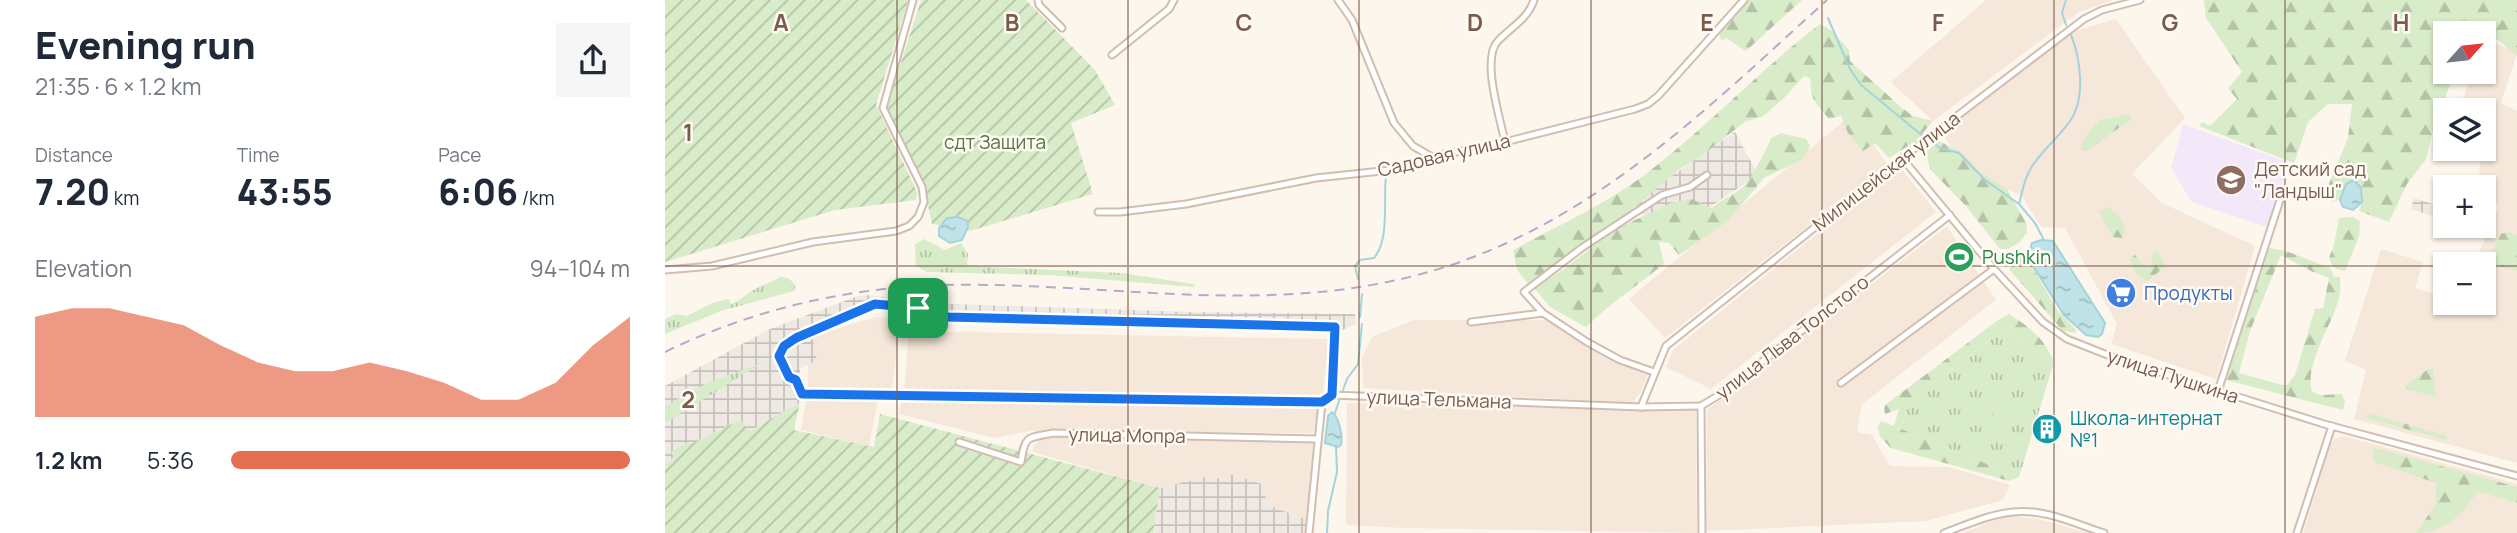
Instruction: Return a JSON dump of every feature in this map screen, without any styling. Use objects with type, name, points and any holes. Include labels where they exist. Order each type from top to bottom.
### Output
[{"type":"street","points":[[665,270],[712,266],[813,242],[896,231],[909,226],[918,216],[924,202],[922,187],[883,108],[913,0]]},
{"type":"street","points":[[1038,0],[1039,5],[1062,28]]},
{"type":"street","points":[[1112,55],[1169,9],[1174,0]]},
{"type":"street","points":[[1338,0],[1352,20],[1394,122],[1413,146],[1432,157]]},
{"type":"street","points":[[1505,142],[1491,67],[1491,51],[1497,42],[1519,24],[1534,0]]},
{"type":"street","name":"Садовая улица","points":[[1098,212],[1186,204],[1316,178],[1400,169],[1432,157],[1505,142],[1648,104],[1744,0]]},
{"type":"street","name":"Милицейская улица","points":[[1641,407],[1666,346],[1902,158],[2084,19],[2102,10],[2140,0]]},
{"type":"street","name":"улица Пушкина","points":[[1902,158],[1994,269],[2043,322],[2067,339],[2115,358],[2332,426],[2517,476]]},
{"type":"street","points":[[1654,372],[1587,342],[1543,313],[1524,292],[1583,247],[1662,195],[1690,187],[1707,175]]},
{"type":"street","points":[[2218,390],[2282,194]]},
{"type":"street","name":"улица Льва Толстого","points":[[1702,533],[1701,406],[1950,215]]},
{"type":"street","points":[[1841,383],[1994,269]]},
{"type":"street","points":[[875,304],[918,308],[930,314],[948,317],[1335,327],[1332,395],[1322,402],[802,394],[796,380],[789,377],[779,356],[784,346],[796,338],[875,304]]},
{"type":"street","points":[[1471,322],[1543,313]]},
{"type":"street","name":"улица Тельмана","points":[[1332,395],[1641,407],[1701,406]]},
{"type":"street","points":[[1309,533],[1322,402]]},
{"type":"street","points":[[2297,533],[2332,426]]},
{"type":"street","name":"улица Мопра","points":[[959,442],[1021,462],[1024,442],[1028,438],[1053,433],[1318,439]]},
{"type":"street","points":[[1944,533],[1993,516],[2020,511],[2047,515],[2104,533]]},
{"type":"shaded area","points":[[1986,0],[2113,0],[2079,12],[1933,121],[1891,82]]},
{"type":"shaded area","points":[[2116,19],[2185,118],[2132,174],[2162,203],[2255,246],[2216,379],[2111,344],[2117,324],[2065,228],[2041,227],[2022,196],[1972,173],[1941,133],[2075,31]]},
{"type":"shaded area","points":[[2496,43],[2517,53],[2501,103],[2517,111],[2517,463],[2354,419],[2366,370],[2345,361],[2381,249],[2423,262],[2415,288],[2433,293],[2433,315],[2496,315],[2496,252],[2479,252],[2485,238],[2496,238],[2496,214],[2499,207],[2496,202],[2496,175],[2481,175],[2479,171],[2481,161],[2496,161],[2496,98],[2463,98],[2469,84],[2496,84]]},
{"type":"shaded area","points":[[1852,114],[1887,164],[1665,338],[1629,299]]},
{"type":"shaded area","name":"Детский сад \"Ландыш\"","points":[[2183,124],[2290,163],[2267,227],[2192,202],[2171,168]]},
{"type":"shaded area","points":[[1735,132],[1758,175],[1660,240],[1634,202]]},
{"type":"shaded area","points":[[1900,167],[1936,212],[1711,389],[1666,367],[1673,350]]},
{"type":"shaded area","points":[[2414,198],[2433,204],[2433,216],[2411,209]]},
{"type":"shaded area","points":[[1947,226],[1996,300],[1862,404],[1857,432],[1872,435],[1890,466],[1949,467],[2010,485],[2003,500],[1926,521],[1706,531],[1707,410]]},
{"type":"shaded area","points":[[869,295],[925,303],[1191,312],[1355,314],[1356,324],[1339,331],[947,321],[909,308],[875,309],[812,336],[817,360],[800,369],[800,402],[750,431],[740,420],[693,443],[665,464],[665,386],[770,329],[858,296]]},
{"type":"shaded area","points":[[876,317],[901,318],[892,388],[808,389],[808,364],[817,360],[812,336]]},
{"type":"shaded area","points":[[1413,320],[1551,320],[1586,347],[1648,374],[1641,392],[1632,403],[1363,388],[1362,357],[1372,337]]},
{"type":"shaded area","points":[[909,331],[1329,339],[1323,395],[904,393]]},
{"type":"shaded area","points":[[807,397],[878,400],[869,446],[801,430]]},
{"type":"shaded area","points":[[901,400],[1318,409],[1313,433],[1031,431],[994,438],[899,414]]},
{"type":"shaded area","points":[[1347,403],[1696,410],[1697,533],[1346,525]]},
{"type":"shaded area","points":[[2344,436],[2517,484],[2517,533],[2303,533],[2330,445],[2336,438]]},
{"type":"shaded area","points":[[1055,437],[1314,442],[1308,520],[1275,508],[1265,500],[1268,486],[1227,474],[1225,479],[1205,477],[1160,488],[1032,452],[1034,445],[1040,440]]},
{"type":"shaded area","points":[[1227,473],[1268,486],[1265,500],[1275,508],[1308,520],[1306,533],[1153,533],[1160,488],[1205,477],[1225,479]]},
{"type":"shaded area","points":[[2010,516],[2039,519],[2088,533],[1963,533]]},
{"type":"green space","points":[[665,0],[908,0],[876,105],[917,192],[916,200],[835,210],[665,262]]},
{"type":"green space","name":"сдт Защита","points":[[921,0],[1026,0],[1095,70],[1115,105],[1071,123],[1093,194],[970,231],[932,224],[924,187],[887,106]]},
{"type":"green space","points":[[1749,0],[1802,0],[1746,51],[1726,38],[1721,41],[1719,33]]},
{"type":"green space","points":[[2204,0],[2517,0],[2517,56],[2496,38],[2496,21],[2433,21],[2433,84],[2450,84],[2445,98],[2433,98],[2433,130],[2426,159],[2407,184],[2389,222],[2359,211],[2362,202],[2346,184],[2340,200],[2331,202],[2328,186],[2348,138],[2352,104],[2328,104],[2308,122],[2294,163],[2199,126],[2202,122],[2210,126],[2237,99],[2228,88],[2242,72],[2206,18]]},
{"type":"green space","points":[[1820,24],[1831,30],[1849,50],[1850,61],[1902,108],[1913,116],[1933,121],[1916,141],[1889,158],[1875,143],[1863,151],[1848,133],[1841,116],[1829,119],[1820,109],[1811,92],[1810,78],[1804,76],[1762,117],[1746,121],[1703,155],[1681,168],[1630,211],[1528,284],[1517,270],[1513,250],[1635,182]]},
{"type":"green space","points":[[2130,114],[2131,119],[2087,151],[2080,150],[2083,141],[2099,120]]},
{"type":"green space","points":[[1781,133],[1806,139],[1810,146],[1803,159],[1764,178],[1728,221],[1679,255],[1669,243],[1659,242],[1664,264],[1586,327],[1550,307],[1534,288],[1564,269],[1614,230],[1671,203],[1691,199],[1712,208],[1744,186],[1759,164],[1771,138]]},
{"type":"green space","points":[[1939,141],[1961,152],[1980,172],[2007,189],[2026,223],[2027,232],[2020,242],[2008,249],[2000,249],[1966,206],[1930,169],[1926,152]]},
{"type":"green space","points":[[2108,207],[2119,216],[2125,229],[2123,238],[2113,237],[2099,211]]},
{"type":"green space","points":[[2353,217],[2360,221],[2359,236],[2345,271],[2334,267],[2329,258],[2339,218]]},
{"type":"green space","points":[[2508,232],[2517,235],[2517,271],[2496,265],[2496,252],[2492,252],[2501,234]]},
{"type":"green space","points":[[924,239],[945,250],[961,243],[968,254],[967,266],[1122,273],[1193,284],[1195,287],[1049,275],[927,272],[916,266],[915,244]]},
{"type":"green space","points":[[2269,248],[2286,251],[2330,268],[2334,277],[2340,277],[2337,306],[2316,356],[2311,380],[2312,392],[2320,395],[2342,394],[2345,402],[2343,410],[2226,380]],"holes":[[[2281,255],[2329,278],[2323,308],[2315,309],[2295,375],[2287,385],[2282,385],[2239,373],[2250,331]]]},
{"type":"green space","points":[[2158,251],[2166,266],[2147,281],[2138,276],[2129,260],[2135,255],[2143,265],[2151,267],[2153,253]]},
{"type":"green space","points":[[2024,253],[2058,311],[2076,333],[2063,331],[2009,269],[2012,259]]},
{"type":"green space","points":[[780,277],[788,278],[796,285],[794,291],[721,311],[665,334],[665,319],[676,314],[687,316],[712,303],[729,299],[731,304]]},
{"type":"green space","points":[[2009,314],[2036,334],[2054,362],[2005,329],[1899,409],[1885,414],[1884,406]]},
{"type":"green space","points":[[2005,329],[2054,362],[2019,477],[1894,426],[1899,409]]},
{"type":"green space","points":[[762,363],[665,423],[665,406],[709,382]]},
{"type":"green space","points":[[2433,368],[2436,397],[2407,389],[2405,386]]},
{"type":"green space","points":[[1991,392],[2030,405],[2023,424],[1984,411]]},
{"type":"green space","points":[[800,402],[794,430],[874,447],[880,414],[1160,488],[1153,533],[665,533],[665,464],[674,458],[671,452],[740,420],[750,431]]},
{"type":"green space","points":[[2368,413],[2448,436],[2446,440],[2366,418]]},
{"type":"green space","points":[[1881,421],[2019,477],[2009,481],[1891,448],[1880,437],[1878,427]]},
{"type":"green space","points":[[2372,447],[2517,487],[2517,503],[2477,491],[2452,521],[2435,530],[2416,533],[2436,504],[2436,483],[2374,462]]},
{"type":"water","points":[[2354,180],[2361,188],[2362,202],[2353,210],[2343,207],[2340,200],[2346,184]]},
{"type":"water","points":[[958,217],[967,221],[968,227],[962,240],[950,243],[939,236],[939,228],[947,218]]},
{"type":"water","points":[[2041,240],[2053,241],[2105,323],[2102,334],[2098,337],[2086,335],[2064,315],[2028,258],[2032,243]]},
{"type":"water","points":[[1332,412],[1341,432],[1341,445],[1338,447],[1325,443],[1328,416]]},
{"type":"waterway","points":[[2066,0],[2062,13],[2066,25]]},
{"type":"waterway","points":[[1828,18],[1850,69],[1861,85],[1924,137]]},
{"type":"waterway","points":[[2019,204],[2031,168],[2065,128],[2077,107],[2080,71],[2071,35]]},
{"type":"waterway","points":[[1929,140],[1940,148],[1959,153],[1985,180],[2019,204],[2035,223],[2044,240]]},
{"type":"waterway","points":[[1358,279],[1355,266],[1360,260],[1374,258],[1382,241],[1386,176]]},
{"type":"waterway","points":[[1360,317],[1362,294]]},
{"type":"waterway","points":[[1343,390],[1358,364],[1362,324]]},
{"type":"waterway","points":[[1335,413],[1339,401]]},
{"type":"waterway","points":[[1327,533],[1328,511],[1337,472],[1336,446]]},
{"type":"railway","points":[[665,352],[731,324],[765,313],[834,296],[905,287],[1005,285],[1194,295],[1257,295],[1319,292],[1382,283],[1445,267],[1501,246],[1603,189],[1695,118],[1827,0]]},
{"type":"place","name":"Детский сад \"Ландыш\"","points":[[2231,180]]},
{"type":"place","name":"Pushkin","points":[[1959,257]]},
{"type":"place","name":"Продукты","points":[[2121,293]]},
{"type":"place","name":"Школа-интернат №1","points":[[2047,429]]},
{"type":"route","points":[[875,304],[918,308],[930,314],[948,317],[1335,327],[1332,395],[1322,402],[802,394],[796,380],[789,377],[779,356],[784,346],[796,338],[875,304]]}]
